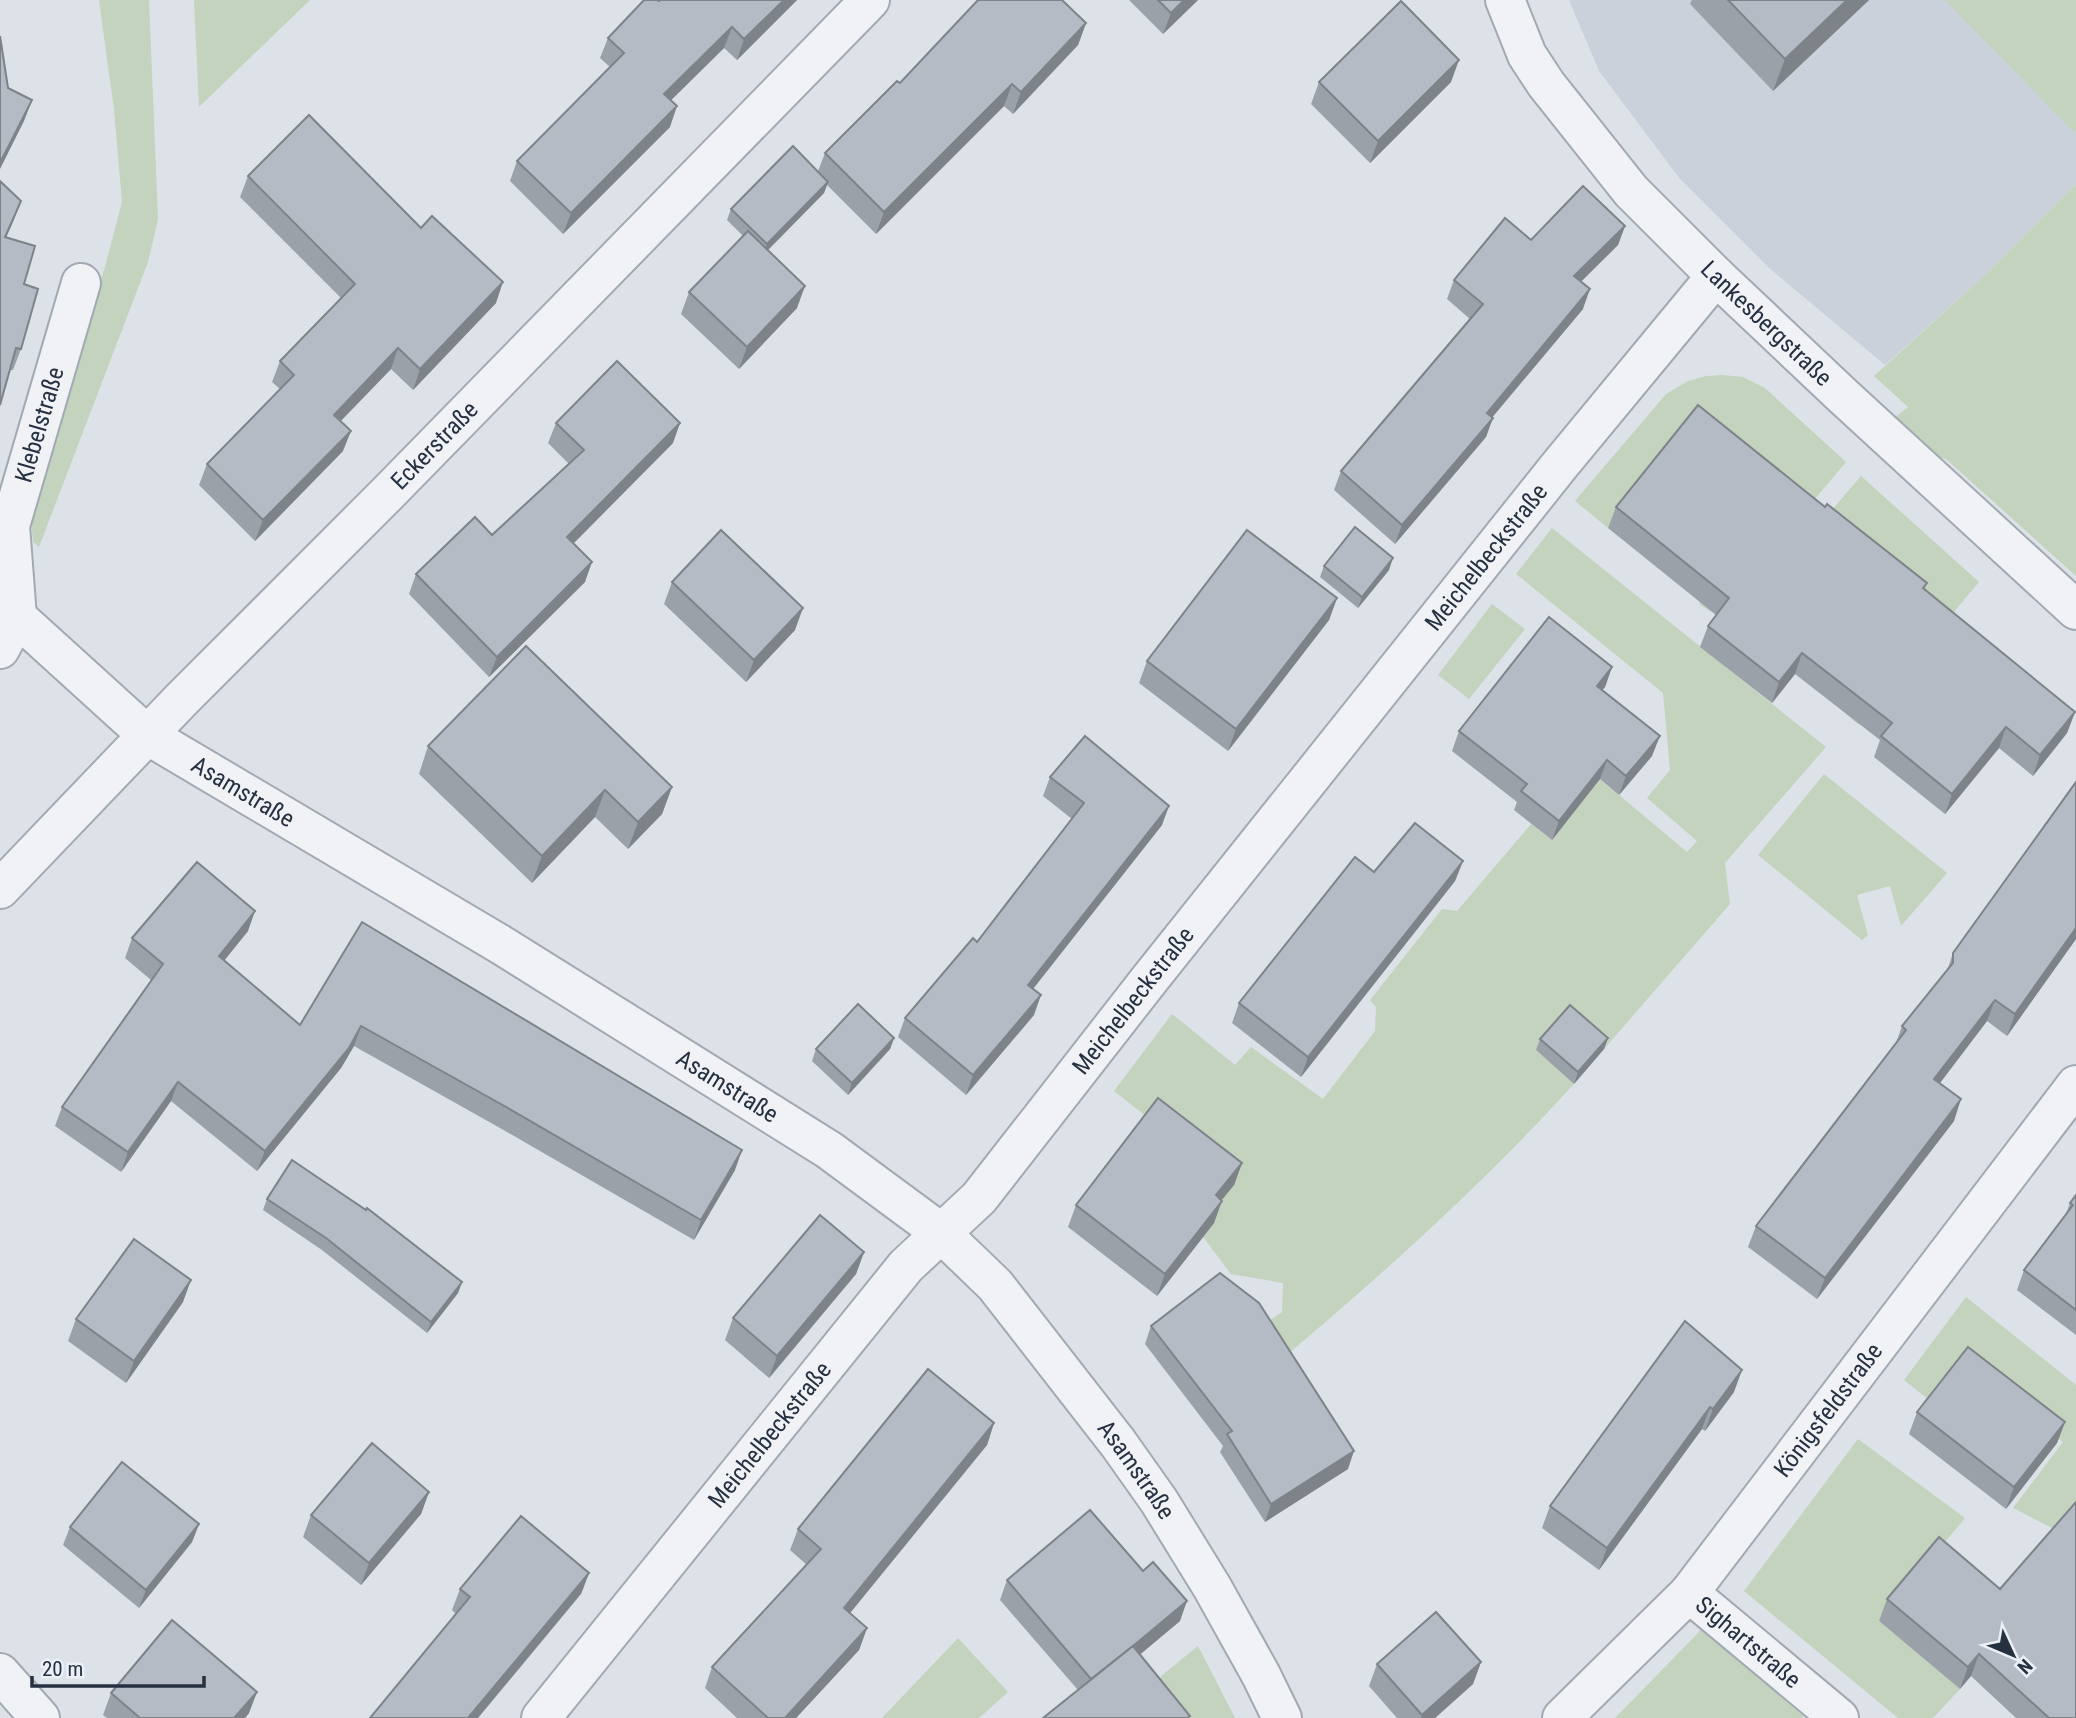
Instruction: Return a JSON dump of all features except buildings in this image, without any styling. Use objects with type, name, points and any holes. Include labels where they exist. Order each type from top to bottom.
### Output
[{"type":"street","name":"Eckerstraße","points":[[0,889],[147,735],[870,0]]},
{"type":"street","name":"Lankesbergstraße","points":[[1505,0],[1527,55],[1554,95],[1631,191],[1872,424],[2076,610]]},
{"type":"street","name":"Meichelbeckstraße","points":[[541,1718],[906,1266],[978,1198],[1559,466],[1716,276]]},
{"type":"street","name":"Klebelstraße","points":[[9,633],[10,526],[82,283]]},
{"type":"street","name":"Asamstraße","points":[[9,633],[147,735],[503,946],[829,1150],[940,1232],[995,1285],[1132,1462],[1159,1501],[1220,1602],[1282,1718]]},
{"type":"street","name":"Königsfeldstraße","points":[[1562,1718],[1689,1593],[2076,1085]]},
{"type":"street","name":"Sighartstraße","points":[[1689,1593],[1839,1718]]},
{"type":"street","points":[[0,1674],[40,1718]]},
{"type":"shaded area","points":[[1569,0],[2051,0],[2076,34],[2076,184],[1984,276],[1885,365],[1768,267],[1680,179],[1599,71]]},
{"type":"green space","points":[[99,0],[149,0],[158,219],[148,262],[39,547],[33,542],[31,521],[122,202],[114,110]]},
{"type":"green space","points":[[194,0],[310,0],[199,107]]},
{"type":"green space","points":[[1945,0],[2076,0],[2076,134]]},
{"type":"green space","points":[[2076,184],[2076,576],[1946,459],[1931,455],[1892,420],[1908,407],[1874,376],[1984,276]]},
{"type":"green space","points":[[1722,375],[1743,377],[1765,388],[1846,462],[1736,593],[1711,612],[1699,604],[1780,504],[1690,426],[1608,528],[1575,501],[1666,394],[1688,381]]},
{"type":"green space","points":[[1861,476],[1979,582],[1859,725],[1838,707],[1819,525]]},
{"type":"green space","points":[[1552,528],[1826,747],[1725,863],[1730,904],[1604,1049],[1536,1050],[1574,1084],[1430,1229],[1276,1364],[1260,1327],[1282,1312],[1283,1283],[1231,1274],[1203,1237],[1214,1223],[1208,1217],[1233,1185],[1114,1091],[1172,1014],[1235,1065],[1251,1047],[1323,1099],[1375,1031],[1376,1007],[1370,1000],[1442,909],[1457,911],[1531,824],[1552,840],[1600,779],[1687,852],[1697,841],[1647,798],[1670,770],[1663,693],[1516,574]]},
{"type":"green space","points":[[1492,604],[1525,629],[1469,699],[1438,675]]},
{"type":"green space","points":[[1824,774],[1947,873],[1901,926],[1890,886],[1857,895],[1868,935],[1862,940],[1758,855]]},
{"type":"green space","points":[[1966,1297],[2076,1385],[2076,1529],[2060,1532],[2013,1508],[2063,1442],[1961,1360],[1929,1400],[1904,1380]]},
{"type":"green space","points":[[1858,1439],[1965,1518],[1879,1621],[1960,1689],[1933,1718],[1898,1718],[1744,1591]]},
{"type":"green space","points":[[1701,1630],[1804,1716],[1615,1718]]},
{"type":"green space","points":[[958,1638],[1008,1692],[979,1718],[882,1718]]},
{"type":"green space","points":[[1198,1646],[1235,1718],[1178,1718],[1159,1685],[1161,1676]]}]
